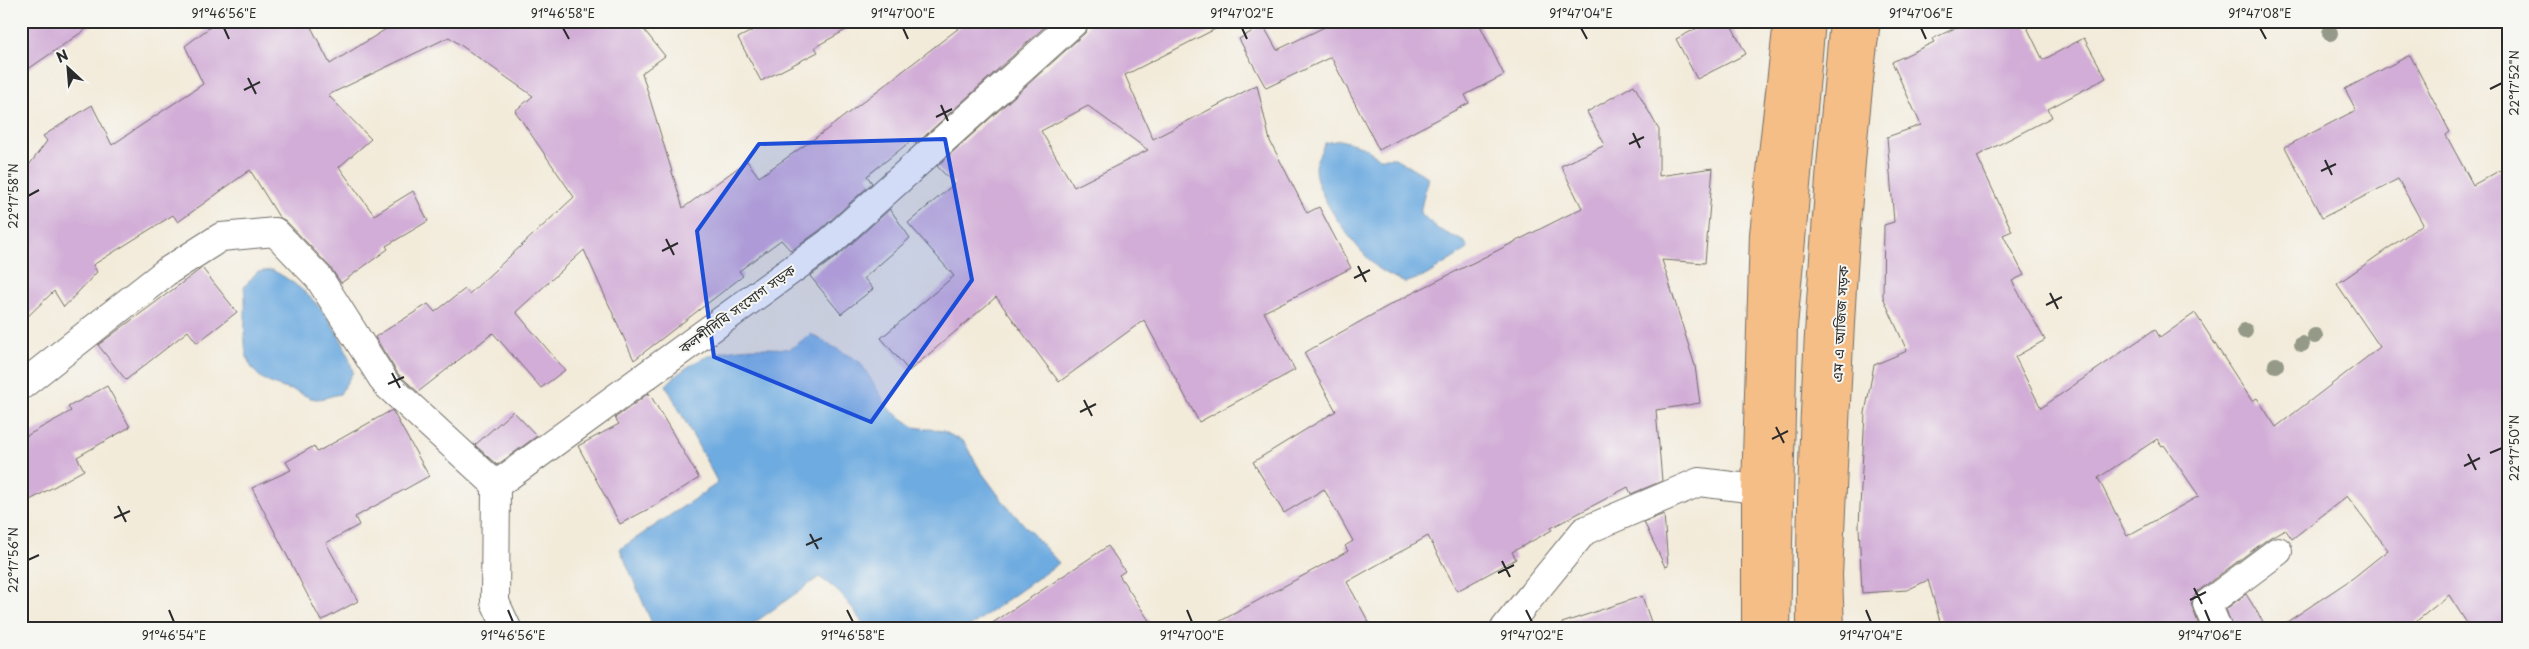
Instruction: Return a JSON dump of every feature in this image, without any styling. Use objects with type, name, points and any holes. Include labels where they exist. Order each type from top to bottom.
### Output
[{"type":"main road","points":[[1756,628],[1756,489],[1764,234],[1788,21]]},
{"type":"main road","points":[[1776,628],[1782,327],[1811,21]]},
{"type":"main road","points":[[1811,628],[1810,518],[1818,330],[1844,21]]},
{"type":"main road","name":"এম এ আজিজ সড়ক","points":[[1830,628],[1828,575],[1844,245],[1855,106],[1866,21]]},
{"type":"street","name":"কলশীদিঘি সংযোগ সড়ক","points":[[496,486],[830,242],[1075,21]]},
{"type":"street","points":[[21,386],[166,272],[222,237],[275,232],[319,278],[386,384],[496,486],[495,602],[507,628]]},
{"type":"street","points":[[1505,628],[1584,530],[1699,482],[1756,489]]},
{"type":"street","points":[[2216,628],[2207,604],[2278,550]]},
{"type":"highlighted area","points":[[945,139],[972,280],[871,422],[714,357],[697,231],[759,144]]},
{"type":"water","points":[[1340,140],[1362,146],[1380,158],[1395,158],[1428,177],[1420,213],[1438,229],[1465,242],[1468,249],[1427,275],[1405,283],[1378,268],[1359,249],[1339,222],[1329,207],[1317,180],[1315,165],[1325,143]]},
{"type":"water","points":[[272,270],[287,278],[312,299],[333,326],[341,340],[353,372],[340,394],[320,399],[311,398],[272,384],[258,375],[250,364],[246,352],[244,287],[257,272]]},
{"type":"water","points":[[811,334],[860,362],[890,410],[914,427],[943,431],[964,442],[980,470],[1005,504],[1059,563],[968,628],[865,628],[845,600],[819,577],[747,628],[654,628],[620,549],[718,483],[666,385],[680,372],[708,356],[738,349],[790,349]]},
{"type":"building","points":[[21,21],[98,21],[21,74]]},
{"type":"building","points":[[218,21],[308,21],[330,64],[399,21],[637,21],[665,56],[642,73],[683,208],[747,161],[759,177],[821,134],[968,21],[1051,21],[916,144],[912,140],[867,176],[872,183],[820,230],[791,251],[781,240],[739,271],[743,276],[634,360],[584,250],[516,312],[565,370],[541,388],[493,333],[418,392],[398,374],[375,337],[428,304],[435,312],[465,289],[469,294],[574,197],[515,111],[533,96],[449,37],[328,95],[371,139],[339,167],[374,215],[413,191],[428,221],[386,246],[388,249],[341,283],[330,267],[286,221],[279,217],[250,170],[178,222],[173,215],[93,265],[97,272],[64,307],[54,291],[21,323],[21,176],[47,141],[43,136],[92,105],[112,145],[203,84],[185,46]]},
{"type":"building","points":[[771,21],[862,21],[815,47],[818,52],[761,81],[738,38]]},
{"type":"building","points":[[1090,21],[1231,21],[1125,75],[1153,139],[1257,85],[1270,141],[1307,213],[1319,207],[1351,268],[1264,312],[1295,370],[1199,422],[1144,320],[1059,382],[996,297],[909,371],[881,338],[954,276],[908,223],[954,184],[937,166],[1085,33]],"holes":[[[1088,106],[1148,150],[1074,187],[1041,131]]]},
{"type":"building","points":[[1337,21],[1478,21],[1504,75],[1465,95],[1469,103],[1379,150],[1331,57],[1266,88],[1239,39],[1263,25],[1277,50]]},
{"type":"building","points":[[1711,21],[1729,21],[1746,54],[1697,79],[1676,39]]},
{"type":"building","points":[[1970,21],[2024,21],[2043,60],[2084,38],[2106,78],[2048,109],[2052,117],[1977,156],[2012,231],[2003,235],[2024,275],[2012,281],[2045,340],[2015,357],[2041,408],[2155,329],[2160,338],[2195,313],[2252,401],[2257,398],[2276,427],[2380,347],[2337,284],[2423,224],[2398,179],[2322,218],[2285,147],[2356,110],[2345,89],[2410,55],[2450,132],[2446,135],[2473,185],[2508,166],[2508,628],[2470,628],[2449,595],[2408,628],[2278,628],[2353,578],[2388,550],[2347,496],[2292,539],[2285,529],[2269,538],[2198,591],[2191,604],[2200,628],[1942,628],[1928,580],[1907,590],[1862,593],[1859,526],[1865,413],[1874,365],[1907,351],[1883,297],[1884,225],[1894,222],[1887,137],[1921,125],[1892,62],[1934,42],[1932,39]],"holes":[[[2157,439],[2162,446],[2164,445],[2199,496],[2127,536],[2098,478]]]},
{"type":"building","points":[[1634,85],[1659,130],[1659,176],[1713,168],[1705,263],[1662,260],[1695,366],[1700,403],[1656,410],[1662,481],[1631,494],[1628,487],[1551,528],[1552,530],[1512,552],[1516,559],[1457,591],[1428,536],[1347,582],[1372,628],[1208,628],[1348,551],[1345,546],[1353,541],[1324,489],[1284,513],[1253,462],[1336,411],[1304,353],[1397,301],[1582,208],[1561,166],[1605,145],[1587,112]]},
{"type":"building","points":[[890,209],[910,238],[864,278],[873,289],[841,314],[810,276],[840,254]]},
{"type":"building","points":[[202,268],[237,312],[197,343],[188,331],[126,380],[98,345]]},
{"type":"building","points":[[107,386],[130,427],[77,457],[84,470],[21,505],[21,439],[71,411],[68,407]]},
{"type":"building","points":[[649,393],[699,478],[654,506],[620,524],[578,446],[619,424],[615,418]]},
{"type":"building","points":[[392,410],[429,476],[355,517],[359,525],[326,543],[358,601],[321,621],[252,488],[291,470],[286,462],[314,446],[317,452]]},
{"type":"building","points":[[513,411],[537,436],[497,465],[475,445]]},
{"type":"building","points":[[1664,514],[1668,566],[1665,567],[1644,522]]},
{"type":"building","points":[[1108,546],[1125,571],[1119,575],[1154,628],[985,628]]},
{"type":"building","points":[[2246,594],[2267,628],[2232,628],[2226,609]]},
{"type":"building","points":[[1642,596],[1651,622],[1634,628],[1562,628],[1562,623]]}]
